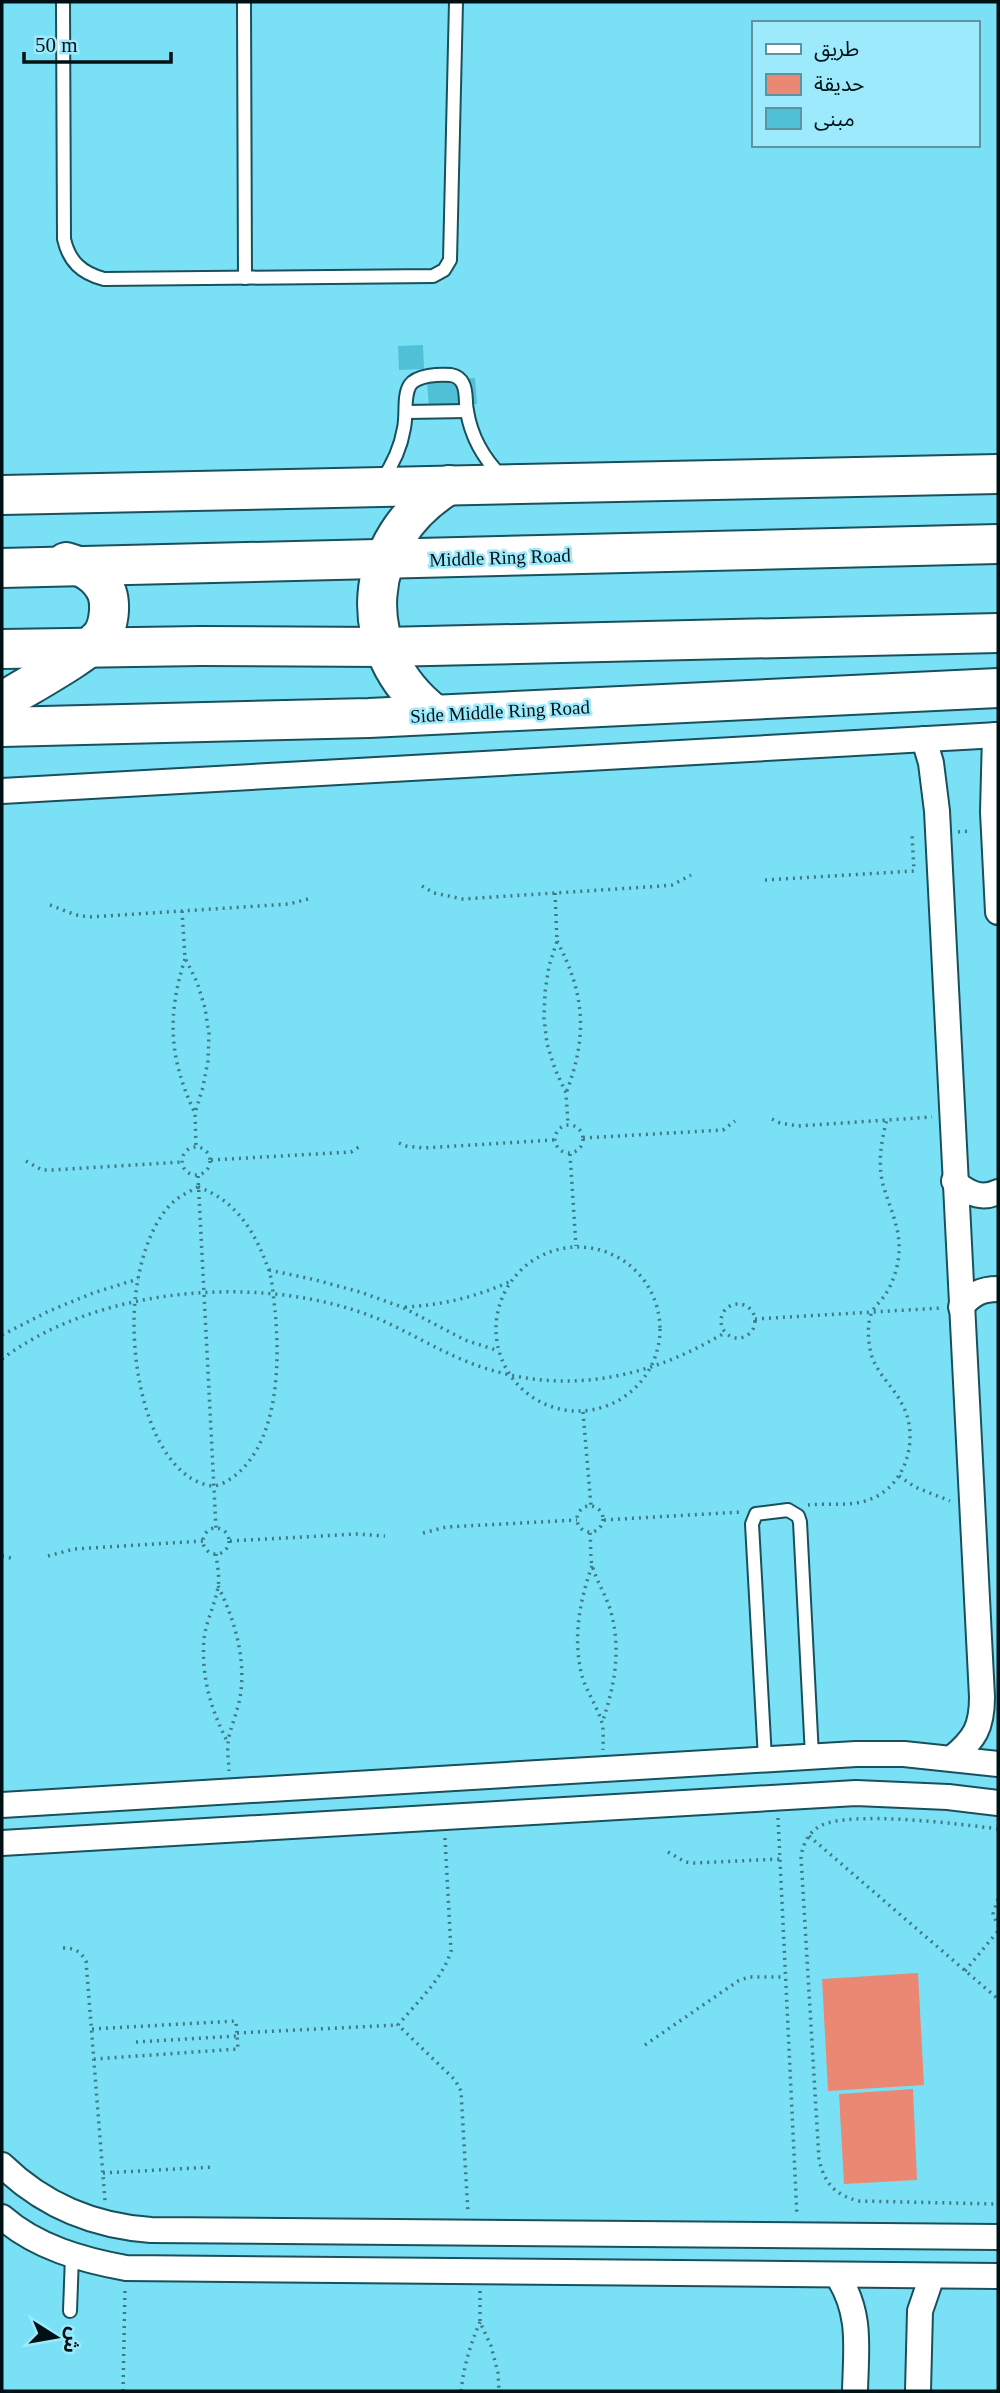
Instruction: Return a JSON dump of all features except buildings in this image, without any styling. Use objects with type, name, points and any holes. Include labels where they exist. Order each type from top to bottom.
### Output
[{"type":"highway","points":[[2,495],[998,474]]},
{"type":"highway","points":[[434,714],[403,685],[384,647],[377,612],[377,594],[384,560],[395,537],[410,516],[428,499],[449,485]]},
{"type":"highway","points":[[2,544],[81,566],[99,578],[108,595],[109,616],[102,635],[88,648],[2,702]]},
{"type":"highway","name":"Middle Ring Road","points":[[2,568],[998,544]]},
{"type":"highway","points":[[2,649],[384,647],[998,633]]},
{"type":"highway","name":"Side Middle Ring Road","points":[[2,727],[434,714],[998,688]]},
{"type":"street","points":[[2,791],[997,735],[993,812],[998,912]]},
{"type":"street","points":[[924,739],[931,763],[936,799],[982,1715],[976,1732],[966,1747],[952,1758]]},
{"type":"street","points":[[954,1181],[965,1191],[977,1196],[998,1192]]},
{"type":"street","points":[[961,1307],[970,1296],[983,1290],[998,1289]]},
{"type":"street","points":[[2,1805],[811,1756],[892,1754],[998,1764]]},
{"type":"street","points":[[2,1843],[856,1793],[998,1802]]},
{"type":"street","points":[[2,2165],[29,2190],[57,2207],[107,2224],[151,2230],[998,2237]]},
{"type":"street","points":[[2,2217],[40,2242],[72,2256],[137,2268],[998,2276]]},
{"type":"street","points":[[137,2268],[151,2230]]},
{"type":"street","points":[[837,2275],[854,2307],[855,2391]]},
{"type":"street","points":[[918,2391],[920,2311],[932,2276]]},
{"type":"lane","points":[[63,2],[63,227],[66,250],[81,270],[104,279],[439,274],[448,266],[450,260],[456,2]]},
{"type":"lane","points":[[244,2],[245,278]]},
{"type":"lane","points":[[378,487],[400,444],[407,412],[407,393],[414,380],[451,375],[459,378],[464,386],[467,411],[482,452],[510,484]]},
{"type":"lane","points":[[407,412],[467,411]]},
{"type":"lane","points":[[765,1759],[752,1524],[756,1514],[788,1510],[794,1511],[800,1522],[811,1756]]},
{"type":"lane","points":[[70,2311],[72,2256]]},
{"type":"path","points":[[765,880],[914,871],[912,834]]},
{"type":"path","points":[[422,886],[434,893],[463,899],[672,885],[691,875]]},
{"type":"path","points":[[555,893],[557,941],[547,979],[544,1018],[551,1056],[566,1093],[568,1124]]},
{"type":"path","points":[[50,905],[76,915],[90,916],[289,904],[312,898]]},
{"type":"path","points":[[182,911],[185,958],[172,1010],[172,1037],[183,1089],[195,1113]]},
{"type":"path","points":[[557,941],[573,976],[581,1015],[581,1041],[576,1067],[566,1093]]},
{"type":"path","points":[[185,958],[197,982],[209,1034],[204,1087],[195,1113],[196,1147]]},
{"type":"path","points":[[772,1119],[798,1126],[951,1115]]},
{"type":"path","points":[[794,1511],[807,1505],[852,1503],[871,1499],[887,1490],[899,1476],[909,1453],[910,1428],[903,1405],[877,1369],[870,1351],[868,1331],[872,1312],[886,1294],[895,1273],[899,1250],[897,1227],[883,1185],[880,1163],[887,1119]]},
{"type":"path","points":[[583,1138],[723,1130],[735,1121]]},
{"type":"path","points":[[568,1124],[578,1128],[583,1138],[582,1145],[570,1154],[556,1147],[554,1140],[555,1132],[568,1124]]},
{"type":"path","points":[[399,1143],[415,1148],[554,1140]]},
{"type":"path","points":[[211,1160],[351,1152],[362,1145]]},
{"type":"path","points":[[196,1147],[206,1151],[211,1160],[205,1174],[198,1176],[190,1175],[184,1170],[182,1162],[188,1149],[196,1147]]},
{"type":"path","points":[[570,1154],[576,1246]]},
{"type":"path","points":[[26,1161],[42,1170],[182,1162]]},
{"type":"path","points":[[198,1176],[216,1528]]},
{"type":"path","points":[[198,1187],[218,1195],[234,1209],[255,1237],[269,1270],[273,1293],[277,1364],[273,1400],[257,1452],[231,1480],[214,1486],[196,1482],[180,1471],[168,1457],[146,1407],[134,1337],[138,1279],[152,1235],[162,1215],[178,1198],[198,1187]]},
{"type":"path","points":[[576,1246],[600,1249],[623,1259],[641,1276],[654,1297],[660,1321],[659,1346],[650,1369],[638,1386],[622,1399],[603,1408],[583,1412],[562,1410],[542,1403],[524,1392],[510,1376],[499,1351],[496,1333],[502,1297],[511,1281],[529,1263],[551,1251],[576,1246]]},
{"type":"path","points":[[269,1270],[316,1280],[402,1307],[465,1340],[499,1351]]},
{"type":"path","points":[[3,1333],[93,1293],[138,1279]]},
{"type":"path","points":[[402,1307],[458,1301],[511,1281]]},
{"type":"path","points":[[2,1359],[47,1332],[90,1315],[135,1302],[203,1292],[273,1293],[316,1300],[397,1326],[460,1359],[510,1376],[545,1381],[615,1377],[650,1369],[702,1347],[726,1332]]},
{"type":"path","points":[[735,1304],[752,1310],[755,1319],[754,1327],[741,1337],[732,1337],[721,1324],[727,1307],[735,1304]]},
{"type":"path","points":[[755,1319],[961,1307]]},
{"type":"path","points":[[583,1412],[590,1506]]},
{"type":"path","points":[[899,1476],[933,1496],[972,1505]]},
{"type":"path","points":[[590,1506],[597,1508],[604,1520],[600,1529],[590,1533],[581,1529],[577,1520],[581,1510],[590,1506]]},
{"type":"path","points":[[604,1520],[716,1511],[756,1514]]},
{"type":"path","points":[[423,1534],[446,1527],[577,1520]]},
{"type":"path","points":[[216,1528],[223,1529],[230,1541],[226,1550],[216,1554],[207,1551],[203,1541],[206,1532],[216,1528]]},
{"type":"path","points":[[590,1533],[592,1566],[604,1590],[616,1643],[611,1697],[602,1723],[590,1698],[578,1645],[578,1618],[583,1591],[592,1566]]},
{"type":"path","points":[[230,1541],[358,1534],[385,1536]]},
{"type":"path","points":[[48,1556],[74,1549],[203,1541]]},
{"type":"path","points":[[216,1554],[218,1586],[234,1623],[242,1663],[242,1691],[237,1718],[228,1743]]},
{"type":"path","points":[[2,1556],[10,1558]]},
{"type":"path","points":[[218,1586],[204,1639],[204,1666],[211,1706],[228,1743],[231,1791]]},
{"type":"path","points":[[777,1797],[798,2236]]},
{"type":"path","points":[[136,2042],[398,2025],[439,1976],[447,1964],[450,1951],[444,1817]]},
{"type":"path","points":[[998,1829],[950,1823],[865,1820],[828,1822],[808,1836],[801,1857],[819,2160],[823,2175],[831,2188],[844,2197],[859,2202],[998,2204]]},
{"type":"path","points":[[808,1836],[998,1999]]},
{"type":"path","points":[[668,1852],[685,1862],[694,1863],[779,1859]]},
{"type":"path","points":[[965,1971],[998,1929],[993,1914],[998,1899]]},
{"type":"path","points":[[64,1948],[81,1952],[86,1961],[107,2224]]},
{"type":"path","points":[[645,2045],[738,1981],[749,1977],[785,1976]]},
{"type":"path","points":[[92,2029],[236,2021],[238,2049],[94,2059]]},
{"type":"path","points":[[398,2025],[455,2081],[461,2091],[469,2233]]},
{"type":"path","points":[[103,2173],[214,2167]]},
{"type":"path","points":[[123,2391],[137,2268]]},
{"type":"path","points":[[479,2272],[480,2322],[491,2346],[498,2373],[499,2391]]},
{"type":"path","points":[[461,2391],[470,2346],[480,2322]]},
{"type":"green space","points":[[918,1973],[924,2085],[828,2091],[822,1979]]},
{"type":"green space","points":[[913,2089],[917,2180],[844,2184],[839,2094]]}]
